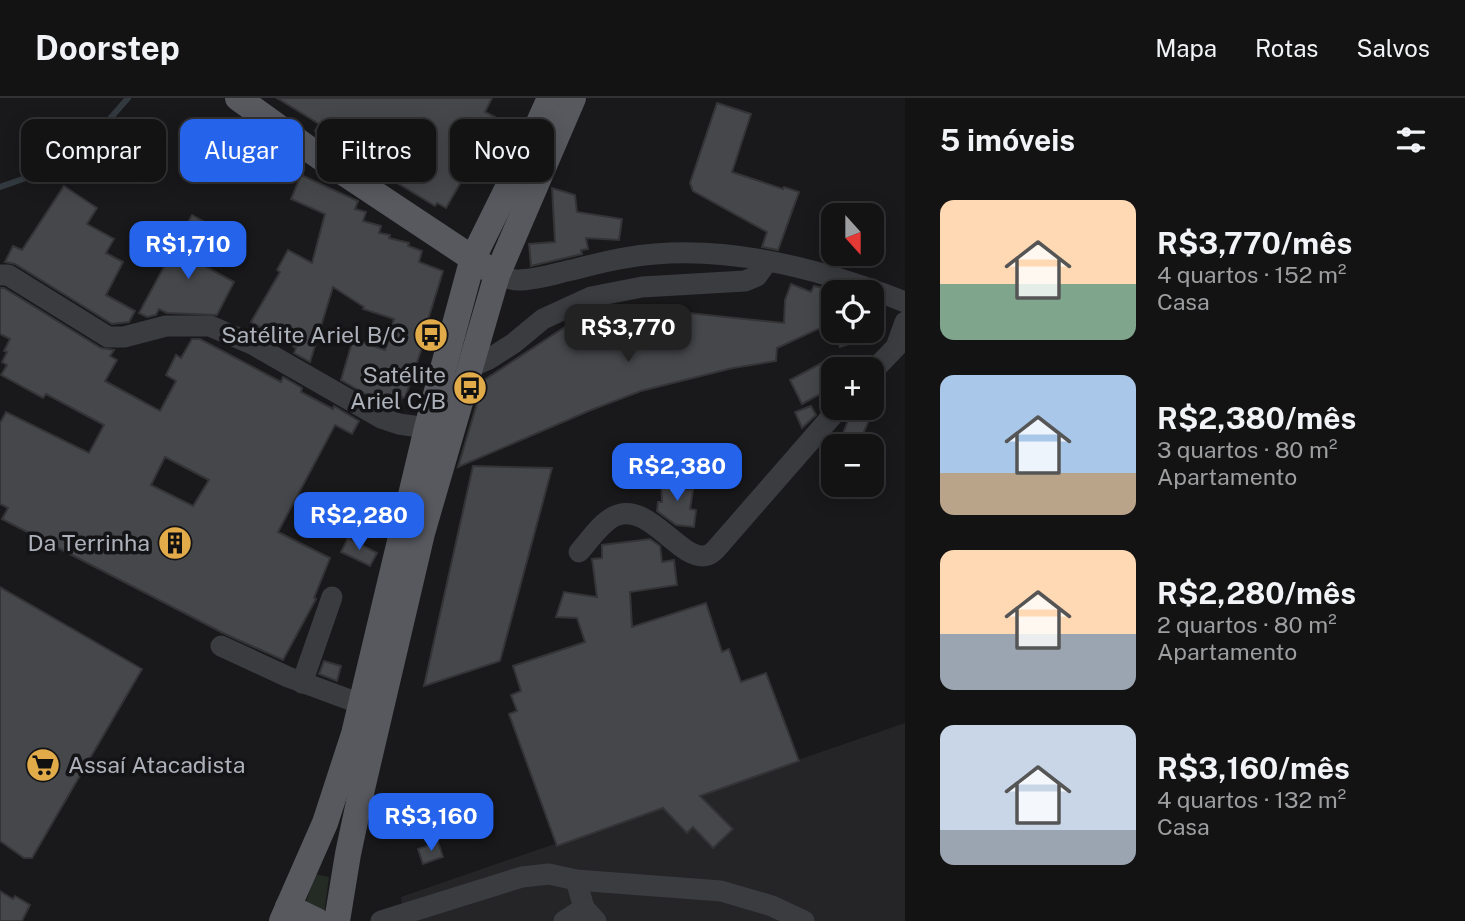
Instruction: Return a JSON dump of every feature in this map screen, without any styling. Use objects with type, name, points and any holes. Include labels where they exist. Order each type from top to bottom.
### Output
[{"type":"main road","points":[[238,98],[320,157],[497,275]]},
{"type":"main road","points":[[317,921],[285,914],[325,823],[354,734],[427,428],[473,258],[550,98]]},
{"type":"main road","points":[[337,921],[356,817],[422,533],[497,275],[573,98]]},
{"type":"street","points":[[497,275],[517,280],[547,276],[613,259],[656,254],[711,254],[836,277],[905,302]]},
{"type":"street","points":[[470,367],[514,343],[543,319],[592,298],[642,287],[746,281],[757,275],[766,262]]},
{"type":"street","points":[[0,275],[8,275],[108,337],[124,337],[166,326],[210,327],[252,344],[381,418],[427,428]]},
{"type":"street","points":[[884,360],[896,347],[905,322]]},
{"type":"street","points":[[579,552],[611,518],[622,514],[638,515],[695,555],[707,555],[716,549],[829,420]]},
{"type":"street","points":[[302,683],[332,597]]},
{"type":"street","points":[[221,646],[302,683],[361,704]]},
{"type":"street","points":[[381,921],[522,877],[549,874],[576,880],[721,891],[772,906],[804,921]]},
{"type":"street","points":[[564,921],[590,915],[576,880]]},
{"type":"shaded area","points":[[905,723],[905,921],[404,921],[401,897]]},
{"type":"shaded area","points":[[315,874],[329,877],[324,914],[305,905]]},
{"type":"building","points":[[277,98],[492,98],[485,112],[499,119],[450,119],[450,182],[461,182],[446,208],[437,203],[435,206],[396,182],[436,182],[436,119],[317,119],[317,123]]},
{"type":"building","points":[[717,103],[751,114],[732,172],[799,192],[778,250],[762,247],[767,232],[693,191],[690,183]]},
{"type":"building","points":[[303,176],[358,201],[355,209],[366,212],[363,221],[381,226],[379,233],[390,235],[389,238],[409,243],[408,246],[422,251],[419,262],[443,271],[428,320],[431,321],[405,398],[402,397],[398,410],[341,380],[353,339],[385,350],[394,319],[363,309],[364,307],[333,287],[310,362],[294,353],[296,348],[251,322],[280,272],[277,270],[288,250],[312,263],[325,214],[291,199],[298,182],[303,182]]},
{"type":"building","points":[[64,186],[97,208],[87,224],[114,239],[106,253],[123,262],[106,295],[135,311],[129,322],[112,324],[15,264],[5,262],[13,246],[22,250]]},
{"type":"building","points":[[552,188],[575,195],[577,212],[622,219],[619,240],[586,238],[588,249],[581,250],[582,254],[531,266],[529,244],[555,242]]},
{"type":"building","points":[[192,215],[208,224],[190,258],[234,282],[217,315],[167,313],[159,309],[156,315],[147,317],[139,313]]},
{"type":"building","points":[[791,284],[811,292],[814,286],[821,288],[821,328],[777,348],[776,361],[733,368],[641,391],[458,467],[484,380],[565,327],[660,310],[784,323],[785,300]]},
{"type":"building","points":[[0,288],[4,288],[101,348],[114,350],[110,356],[117,360],[105,381],[160,411],[176,381],[166,375],[176,355],[181,358],[192,339],[200,339],[281,382],[283,377],[302,388],[301,392],[333,409],[334,406],[359,421],[352,434],[335,425],[278,532],[330,558],[314,598],[316,599],[283,660],[223,633],[2,519],[8,508],[0,504],[0,423],[6,412],[89,453],[104,425],[46,394],[43,398],[1,375],[7,365],[2,362],[10,339],[0,334]],"holes":[[[165,457],[209,480],[193,506],[151,485]]]},
{"type":"building","points":[[821,363],[821,394],[802,404],[790,380]]},
{"type":"building","points":[[811,406],[816,415],[802,428],[795,412]]},
{"type":"building","points":[[848,420],[869,420],[863,434],[843,434]]},
{"type":"building","points":[[473,466],[552,468],[500,661],[424,686]]},
{"type":"building","points":[[661,479],[685,479],[685,489],[693,490],[690,509],[696,510],[694,527],[676,525],[657,511],[658,502],[662,502]]},
{"type":"building","points":[[348,538],[377,553],[370,566],[341,552]]},
{"type":"building","points":[[650,539],[660,546],[662,562],[674,560],[677,585],[630,592],[632,627],[706,603],[722,652],[729,649],[741,682],[766,673],[799,761],[700,796],[733,829],[713,848],[693,827],[687,833],[663,808],[557,846],[509,714],[517,711],[511,695],[521,691],[513,666],[585,642],[577,618],[556,617],[564,592],[597,597],[592,559],[602,558],[602,545]]},
{"type":"building","name":"Assaí Atacadista","points":[[0,587],[142,669],[32,858],[24,858],[0,841]]},
{"type":"building","points":[[324,661],[341,666],[337,681],[319,674]]},
{"type":"building","points":[[438,842],[443,857],[423,864],[418,849]]},
{"type":"building","points":[[0,891],[30,905],[22,921],[0,921]]},
{"type":"waterway","points":[[0,187],[49,170],[108,121],[128,98]]},
{"type":"place","name":"Satélite Ariel B/C","points":[[431,335]]},
{"type":"place","name":"Satélite Ariel C/B","points":[[470,388]]},
{"type":"place","name":"Da Terrinha","points":[[175,543]]},
{"type":"place","name":"Assaí Atacadista","points":[[43,765]]}]
